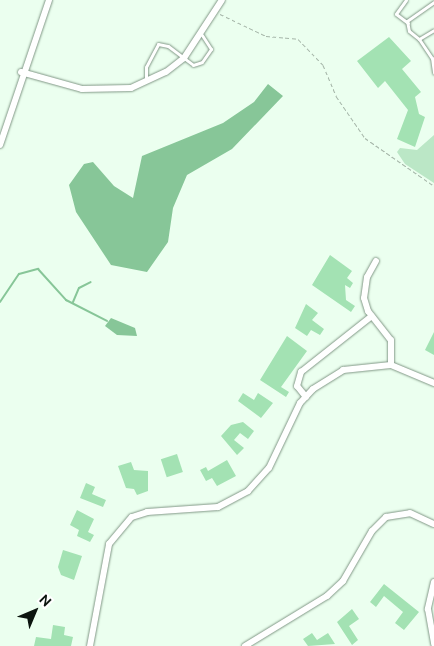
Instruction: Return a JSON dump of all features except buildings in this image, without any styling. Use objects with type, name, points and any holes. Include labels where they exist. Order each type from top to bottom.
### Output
[{"type":"street","points":[[0,145],[21,72],[49,0]]},
{"type":"street","points":[[21,72],[106,91],[146,82],[184,58],[202,35],[222,0]]},
{"type":"street","points":[[376,261],[364,288],[372,316],[391,340],[392,366]]},
{"type":"street","points":[[306,397],[297,386],[301,372],[372,316]]},
{"type":"street","points":[[90,644],[109,544],[119,528],[147,512],[218,506],[248,491],[269,468],[306,397],[344,370],[392,366],[434,383]]},
{"type":"street","points":[[245,646],[327,596],[343,580],[372,531],[386,517],[410,513],[434,524]]},
{"type":"street","points":[[434,582],[428,609],[434,644]]},
{"type":"lane","points":[[406,0],[396,14],[408,23],[433,55],[434,74]]},
{"type":"lane","points":[[408,23],[419,9],[434,2]]},
{"type":"lane","points":[[419,39],[434,30]]},
{"type":"lane","points":[[146,82],[146,67],[158,44],[168,46],[193,65],[202,62],[211,49],[202,35]]},
{"type":"path","points":[[219,14],[266,36],[298,39],[323,65],[336,96],[365,138],[434,186]]},
{"type":"shaded area","points":[[268,84],[283,96],[232,149],[187,175],[173,208],[168,242],[147,272],[111,265],[76,212],[69,185],[84,164],[93,162],[114,186],[133,198],[142,156],[223,123],[254,102]]},
{"type":"shaded area","points":[[434,135],[434,183],[405,164],[397,152],[400,148],[417,150]]},
{"type":"shaded area","points":[[111,318],[135,328],[137,336],[117,335],[105,326]]},
{"type":"waterway","points":[[0,302],[19,274],[38,269],[66,300],[107,321]]},
{"type":"waterway","points":[[73,302],[79,288],[91,282]]}]
